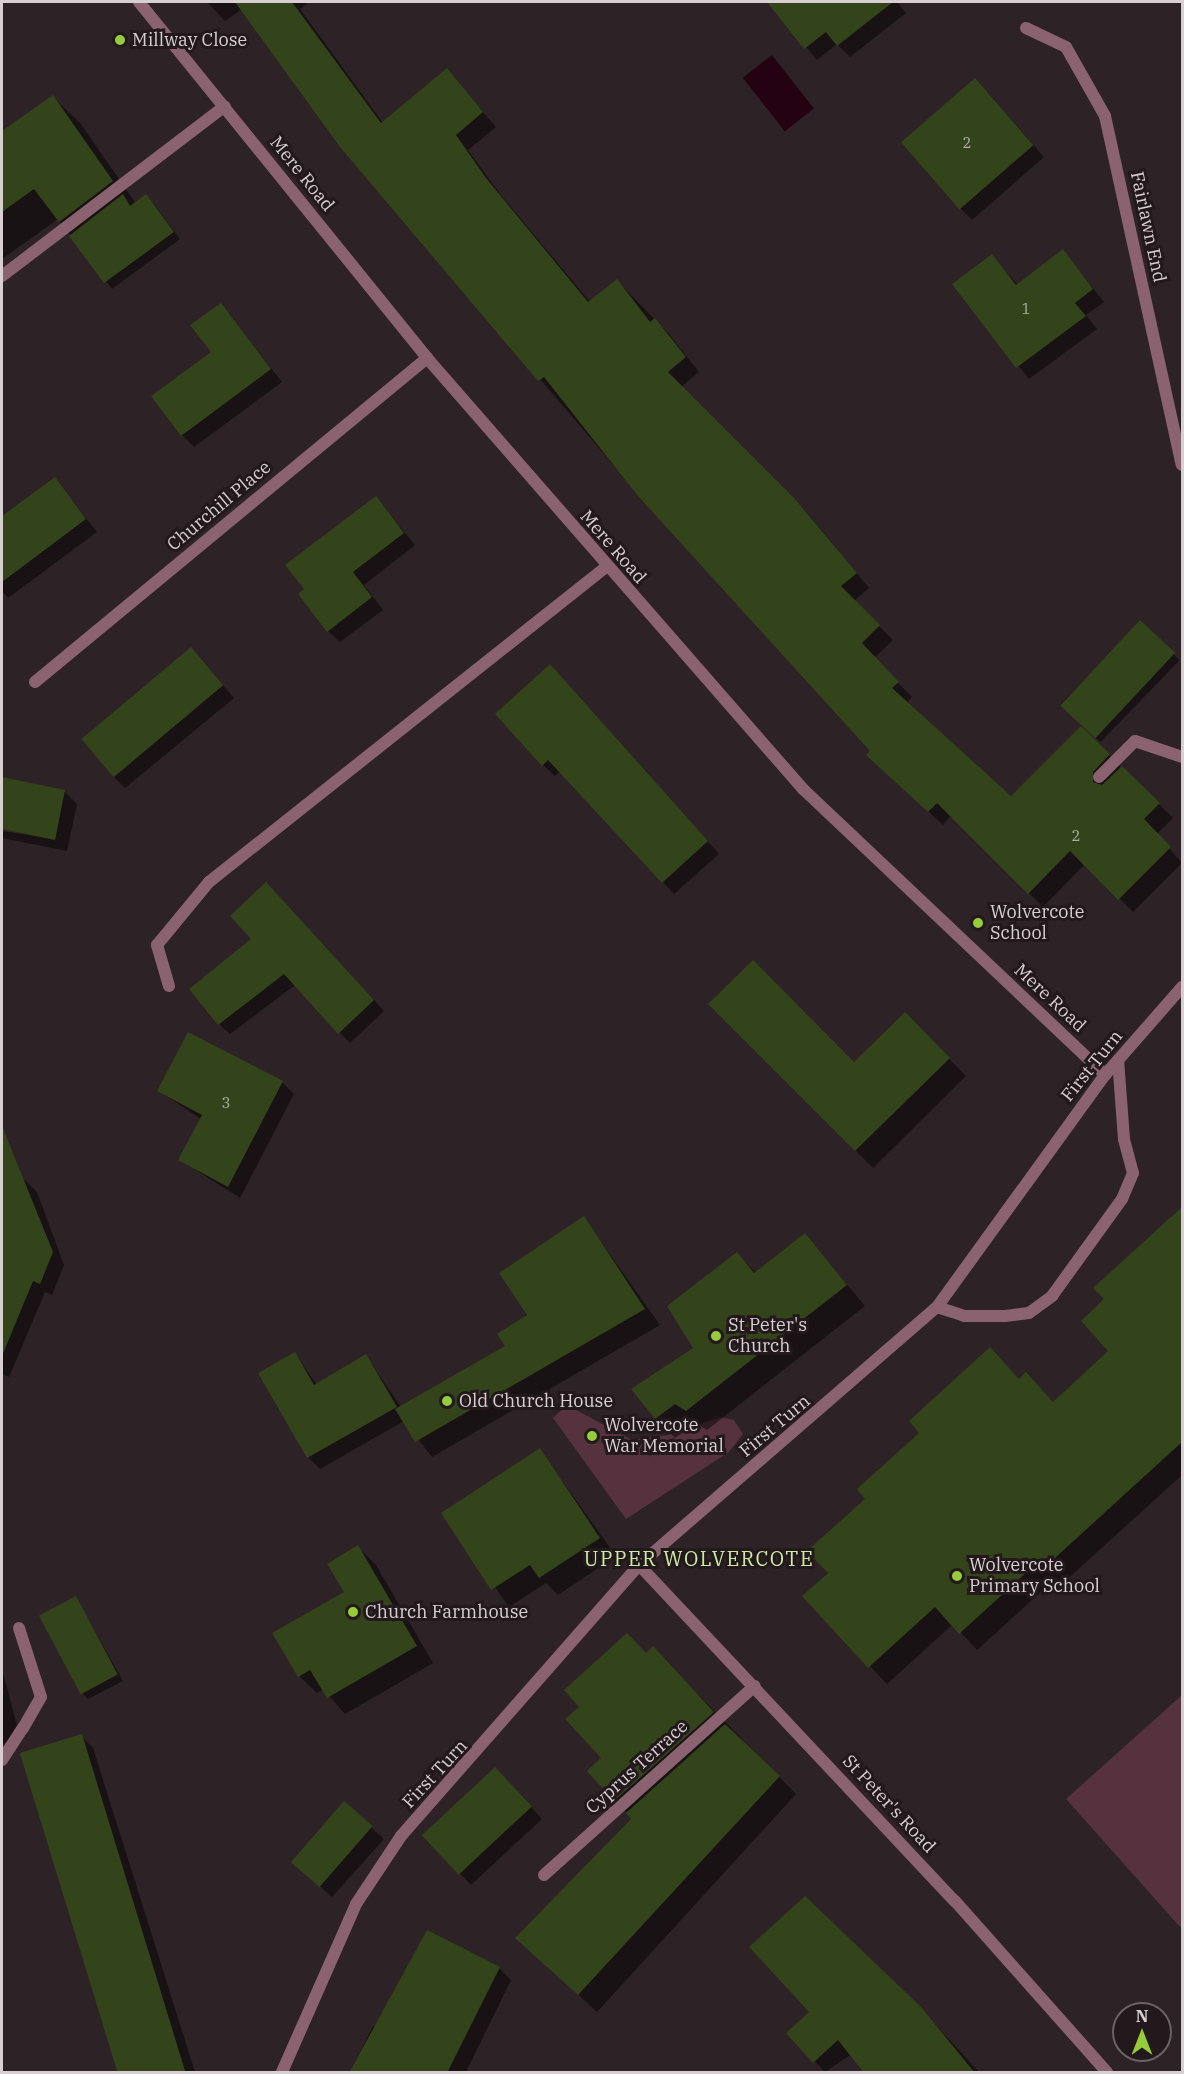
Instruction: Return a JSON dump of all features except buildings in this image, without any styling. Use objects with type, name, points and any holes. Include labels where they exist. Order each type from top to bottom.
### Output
[{"type":"street","name":"Mere Road","points":[[139,2],[427,358],[606,567],[803,789],[1105,1075]]},
{"type":"street","name":"Fairlawn End","points":[[1026,28],[1066,47],[1105,116],[1182,465]]},
{"type":"street","points":[[2,276],[225,106]]},
{"type":"street","name":"Churchill Place","points":[[34,682],[427,358]]},
{"type":"street","points":[[169,986],[158,945],[209,882],[606,567]]},
{"type":"street","points":[[1099,777],[1135,741],[1182,757]]},
{"type":"street","name":"First Turn","points":[[282,2073],[356,1904],[401,1836],[639,1565],[937,1307],[1105,1075],[1182,987]]},
{"type":"street","points":[[937,1307],[964,1316],[1005,1316],[1029,1313],[1052,1296],[1122,1199],[1133,1173],[1124,1139],[1118,1060]]},
{"type":"street","name":"St Peter's Road","points":[[639,1565],[755,1686],[1107,2073]]},
{"type":"street","points":[[2,1760],[41,1697],[19,1628]]},
{"type":"street","name":"Cyprus Terrace","points":[[544,1875],[755,1686]]},
{"type":"shaded area","points":[[772,55],[814,109],[785,131],[743,78]]},
{"type":"shaded area","points":[[567,1405],[632,1440],[668,1435],[720,1417],[734,1420],[743,1434],[729,1452],[626,1519],[553,1418]]},
{"type":"shaded area","points":[[1182,1695],[1182,1925],[1180,1927],[1066,1799]]},
{"type":"place","name":"Millway Close","points":[[120,40]]},
{"type":"place","name":"Wolvercote School","points":[[978,923]]},
{"type":"place","name":"St Peter's Church","points":[[716,1336]]},
{"type":"place","name":"Old Church House","points":[[447,1401]]},
{"type":"place","name":"Wolvercote War Memorial","points":[[592,1436]]},
{"type":"place","name":"Wolvercote Primary School","points":[[957,1576]]},
{"type":"place","name":"Church Farmhouse","points":[[353,1612]]},
{"type":"district","name":"UPPER WOLVERCOTE","points":[[699,1558]]}]
